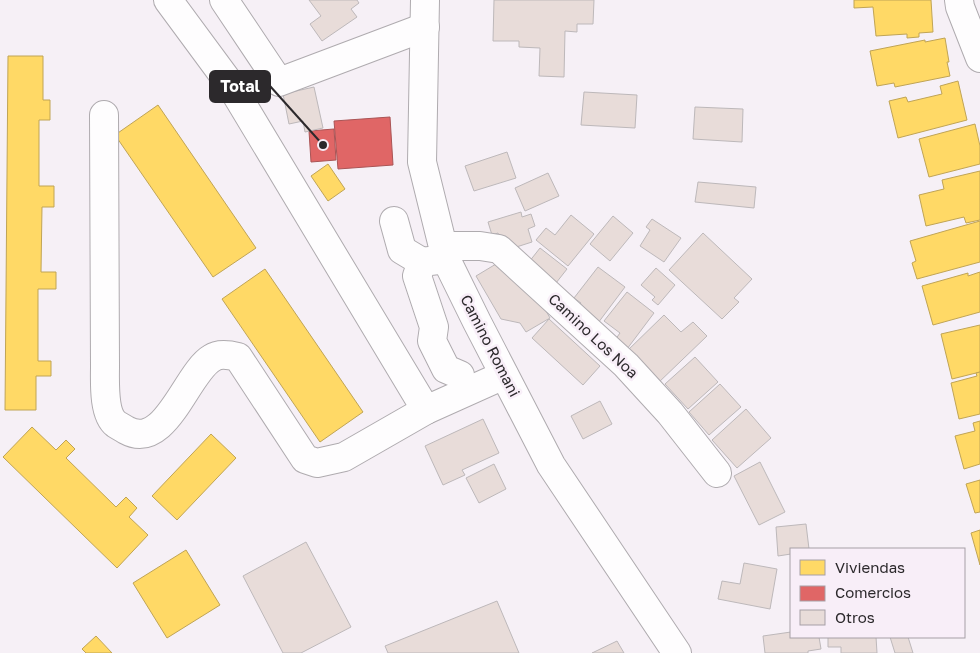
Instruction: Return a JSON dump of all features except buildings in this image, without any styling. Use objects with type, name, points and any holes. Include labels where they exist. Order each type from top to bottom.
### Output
[{"type":"street","points":[[168,0],[230,84],[426,410]]},
{"type":"street","points":[[224,0],[279,82],[425,27]]},
{"type":"street","name":"Camino Romani","points":[[425,0],[422,162],[437,256],[551,465],[677,653]]},
{"type":"street","points":[[959,0],[980,58]]},
{"type":"street","points":[[104,114],[106,404],[114,423],[130,432],[143,433],[156,429],[168,417],[198,372],[212,357],[227,354],[238,357],[305,459],[316,463],[344,457],[426,410],[464,383],[504,376]]},
{"type":"street","points":[[394,221],[402,250],[437,256]]},
{"type":"street","name":"Camino Los Noa","points":[[437,256],[480,246],[499,249],[626,365],[670,413],[717,473]]},
{"type":"street","points":[[437,256],[417,276],[434,328],[447,334],[462,360],[464,383]]},
{"type":"place","name":"Total","points":[[323,145]]}]
